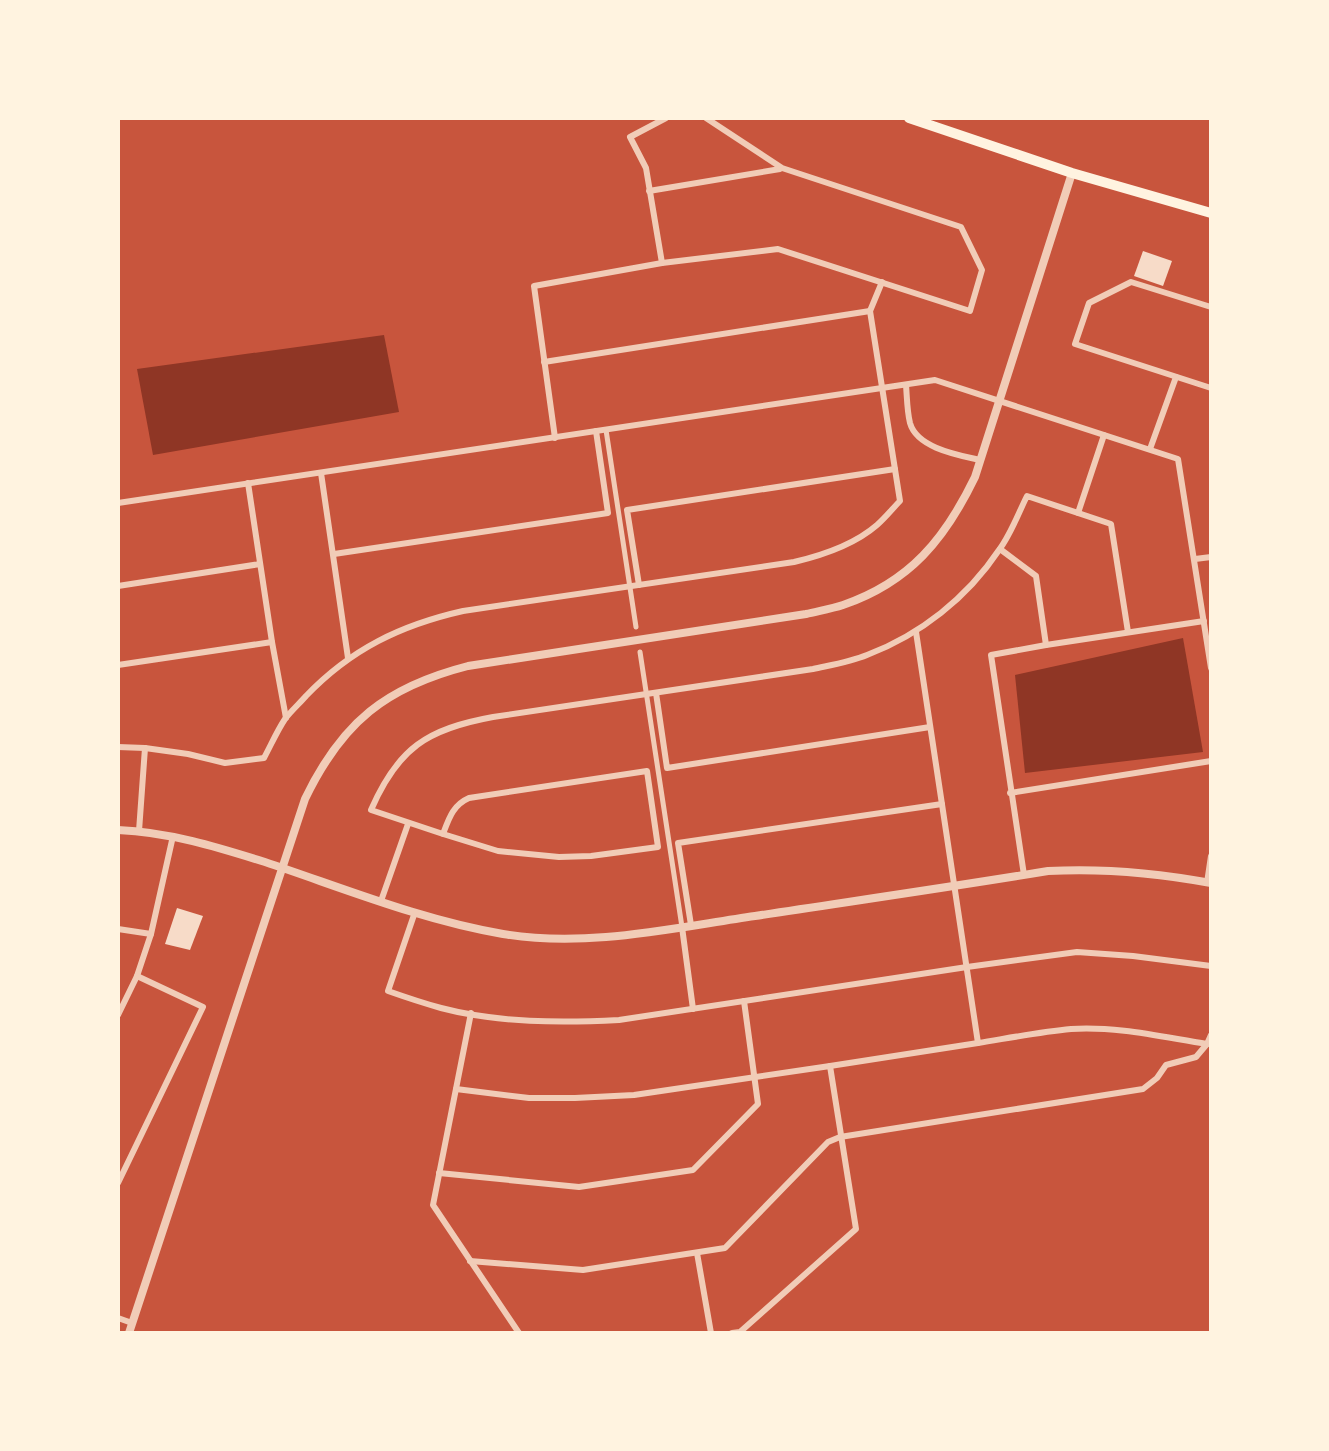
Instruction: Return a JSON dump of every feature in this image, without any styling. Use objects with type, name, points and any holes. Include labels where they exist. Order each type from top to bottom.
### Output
[{"type":"highway","points":[[909,118],[1072,173],[1211,213]]},
{"type":"street","points":[[662,263],[646,168],[630,137],[666,118]]},
{"type":"street","points":[[555,438],[534,286],[662,263],[778,249],[970,311],[982,270],[961,227],[782,168],[706,118]]},
{"type":"street","points":[[649,191],[782,168]]},
{"type":"street","points":[[129,1333],[305,799],[318,771],[351,728],[393,694],[437,674],[468,666],[806,614],[843,605],[892,581],[935,544],[951,522],[975,477],[1072,173]]},
{"type":"street","points":[[118,747],[188,754],[225,763],[264,758],[286,718],[348,658],[375,641],[434,618],[463,611],[794,562],[822,556],[854,541],[877,525],[900,501],[870,311],[882,282]]},
{"type":"street","points":[[1211,307],[1131,282],[1089,303],[1075,344],[1211,388]]},
{"type":"street","points":[[544,362],[870,311]]},
{"type":"street","points":[[1150,449],[1176,377]]},
{"type":"street","points":[[118,503],[935,380],[1178,459],[1211,668]]},
{"type":"street","points":[[906,385],[910,425],[917,435],[946,451],[980,460]]},
{"type":"street","points":[[606,430],[636,627]]},
{"type":"street","points":[[334,554],[608,513],[596,431]]},
{"type":"street","points":[[1078,513],[1104,435]]},
{"type":"street","points":[[639,585],[627,510],[895,469]]},
{"type":"street","points":[[321,473],[348,658]]},
{"type":"street","points":[[248,483],[286,718]]},
{"type":"street","points":[[443,834],[453,809],[469,798],[647,771],[658,847],[559,857],[498,851],[408,824],[371,810],[381,786],[396,764],[415,746],[461,723],[846,662],[868,655],[916,632],[955,602],[1000,549],[1027,496],[1111,524],[1128,632]]},
{"type":"street","points":[[1000,549],[1036,576],[1046,645]]},
{"type":"street","points":[[1195,559],[1211,557]]},
{"type":"street","points":[[118,586],[260,564]]},
{"type":"street","points":[[1024,875],[991,655],[1204,621]]},
{"type":"street","points":[[916,632],[978,1043]]},
{"type":"street","points":[[118,665],[272,642]]},
{"type":"street","points":[[640,652],[686,926]]},
{"type":"street","points":[[656,693],[667,768],[930,727]]},
{"type":"street","points":[[139,831],[145,748]]},
{"type":"street","points":[[1010,793],[1211,761]]},
{"type":"street","points":[[693,1009],[678,843],[942,804]]},
{"type":"street","points":[[381,901],[408,824]]},
{"type":"street","points":[[118,830],[199,842],[415,912],[501,934],[545,939],[593,939],[1048,871],[1098,869],[1209,883],[1211,856]]},
{"type":"street","points":[[118,1015],[137,976],[151,934],[173,836]]},
{"type":"street","points":[[415,912],[388,991],[443,1009],[520,1020],[619,1020],[1077,952],[1211,966]]},
{"type":"street","points":[[118,929],[151,934]]},
{"type":"street","points":[[118,1183],[203,1007],[137,976]]},
{"type":"street","points":[[439,1173],[579,1187],[693,1170],[758,1104],[744,1001]]},
{"type":"street","points":[[471,1013],[433,1205],[519,1333]]},
{"type":"street","points":[[456,1089],[529,1098],[634,1095],[1071,1029],[1133,1032],[1207,1044]]},
{"type":"street","points":[[470,1261],[583,1270],[725,1248],[828,1142],[840,1137],[1143,1089],[1157,1078],[1166,1065],[1196,1057],[1211,1035]]},
{"type":"street","points":[[732,1333],[740,1332],[856,1229],[830,1066]]},
{"type":"street","points":[[697,1253],[711,1333]]},
{"type":"street","points":[[118,1318],[132,1323]]},
{"type":"shaded area","points":[[384,335],[399,412],[153,455],[137,369]]},
{"type":"shaded area","points":[[1183,638],[1203,752],[1025,773],[1015,675]]},
{"type":"building","points":[[1143,251],[1172,261],[1163,286],[1134,276]]},
{"type":"building","points":[[177,908],[203,916],[190,950],[165,944]]}]
